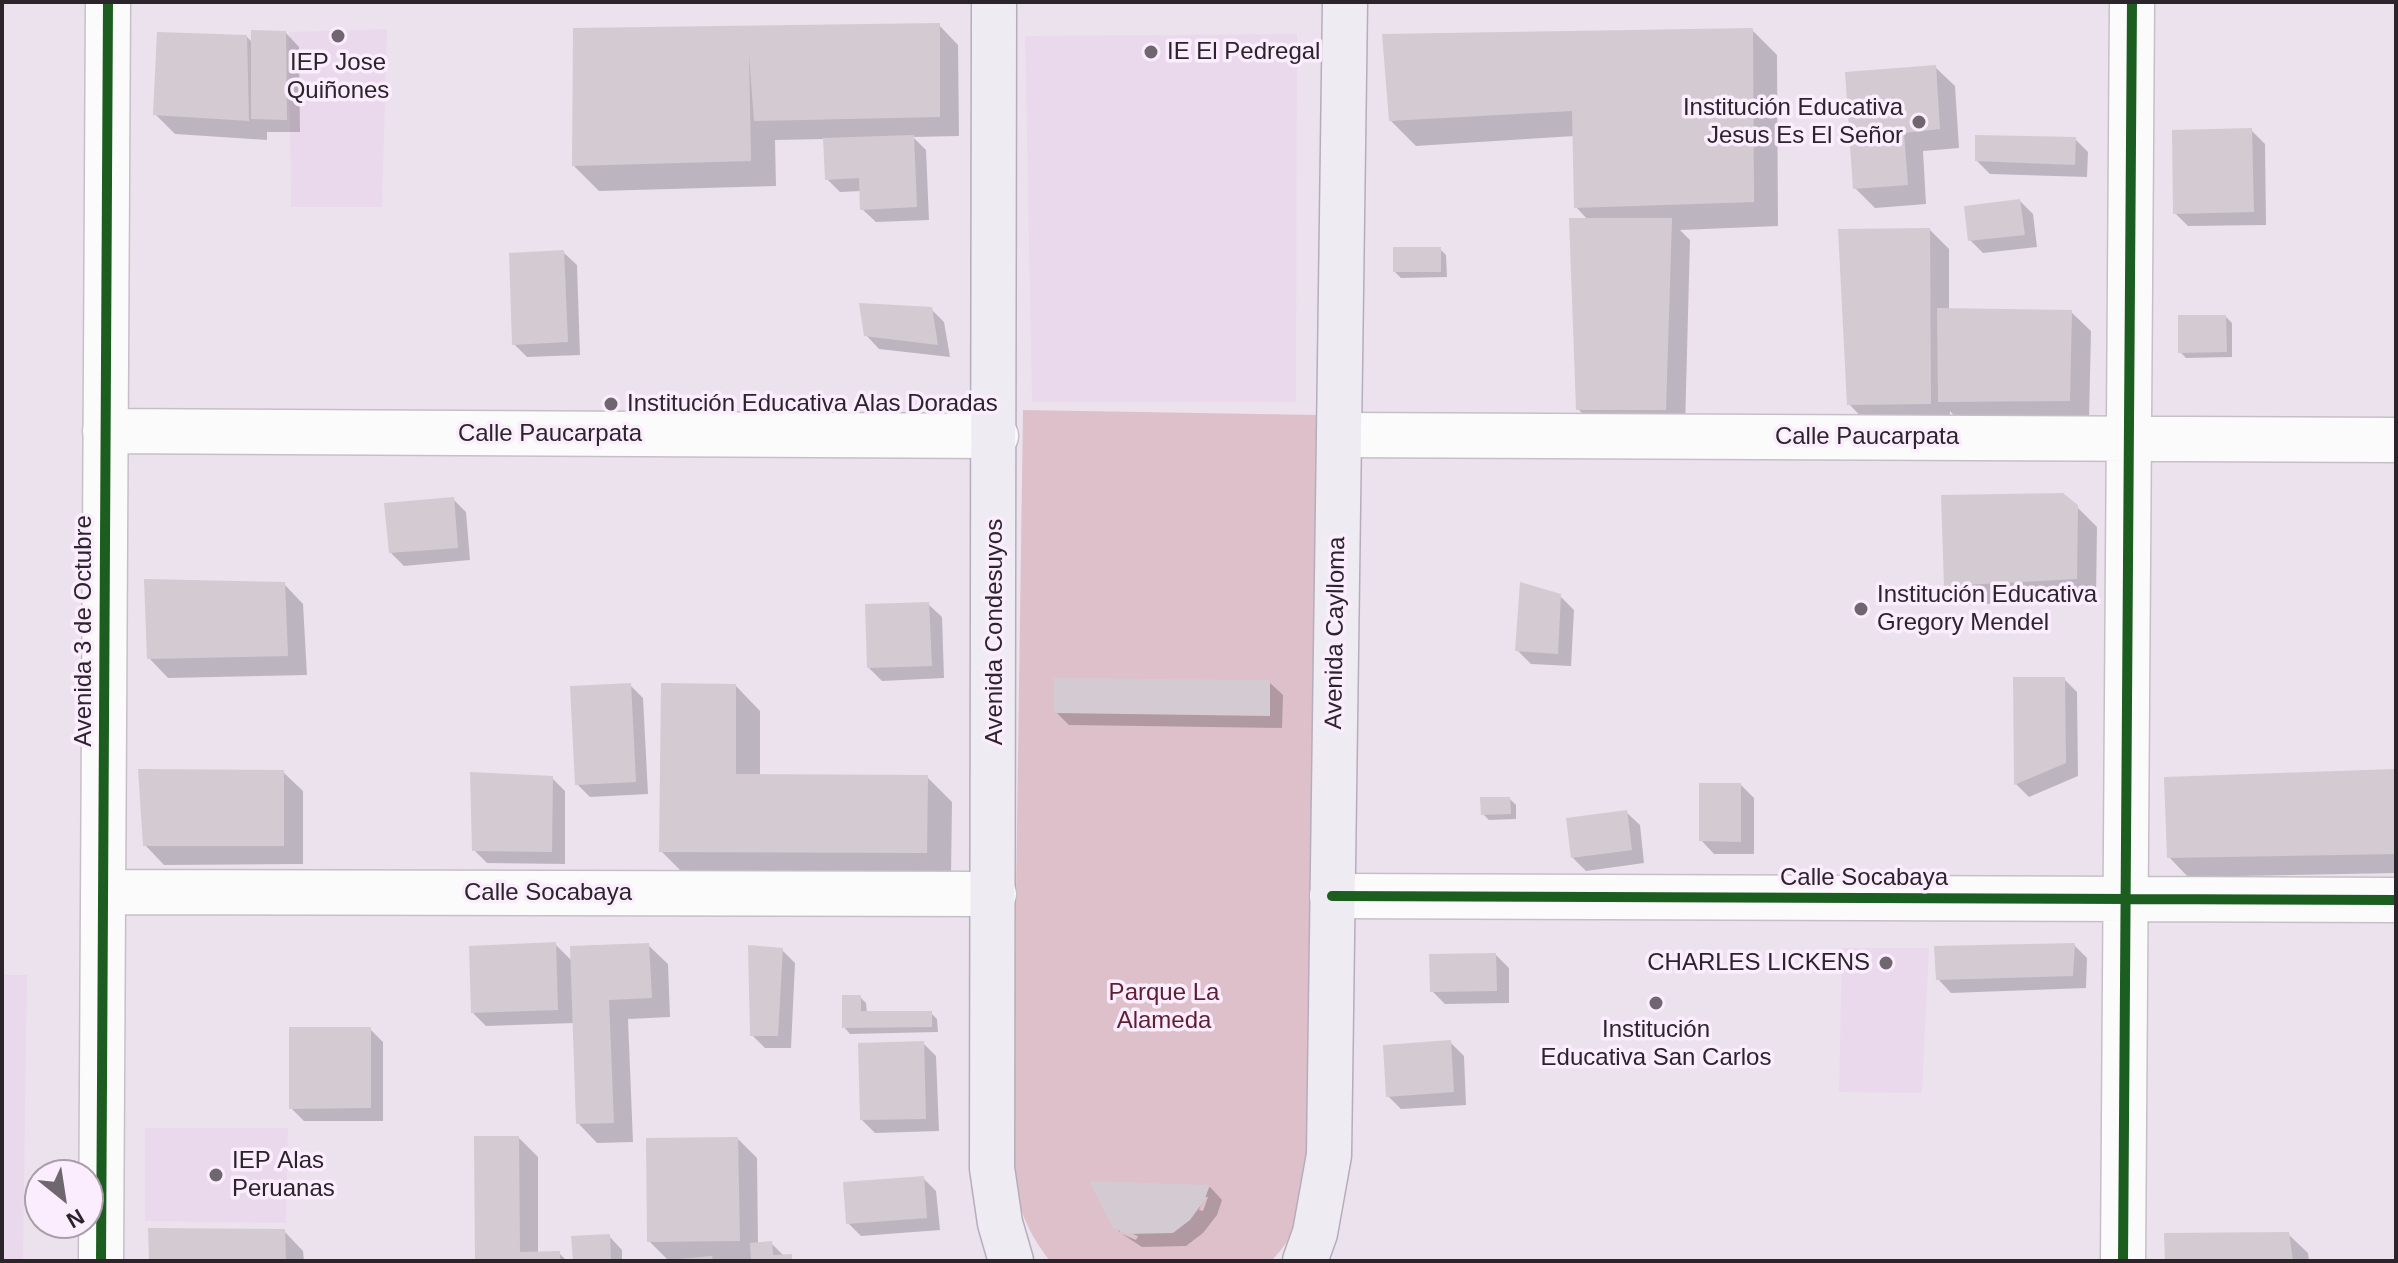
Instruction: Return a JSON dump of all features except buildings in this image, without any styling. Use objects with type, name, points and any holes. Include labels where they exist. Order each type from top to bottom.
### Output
[{"type":"main road","name":"Avenida Condesuyos","points":[[994,2],[996,436],[992,1168],[1000,1223],[1011,1261]]},
{"type":"main road","name":"Avenida Caylloma","points":[[1305,1261],[1315,1233],[1329,1155],[1345,2]]},
{"type":"street","name":"Avenida 3 de Octubre","points":[[101,1261],[108,2]]},
{"type":"street","points":[[2123,1261],[2132,2]]},
{"type":"street","name":"Calle Paucarpata","points":[[105,431],[996,436]]},
{"type":"street","name":"Calle Paucarpata","points":[[1339,435],[2396,440]]},
{"type":"street","name":"Calle Socabaya","points":[[103,892],[994,894]]},
{"type":"street","name":"Calle Socabaya","points":[[1332,896],[2396,900]]},
{"type":"shaded area","points":[[387,29],[382,207],[291,207],[289,32]]},
{"type":"shaded area","points":[[1297,34],[1296,402],[1032,402],[1025,36]]},
{"type":"shaded area","points":[[1842,948],[1929,948],[1922,1093],[1839,1092]]},
{"type":"shaded area","points":[[2,975],[27,975],[23,1261],[2,1261]]},
{"type":"shaded area","name":"IEP Alas Peruanas","points":[[145,1128],[288,1128],[286,1223],[145,1221]]},
{"type":"green space","name":"Parque La Alameda","points":[[1023,410],[1319,415],[1312,1158],[1304,1201],[1295,1226],[1271,1261],[1050,1261],[1030,1230],[1017,1197],[1012,1172]]},
{"type":"cycle path","points":[[101,1261],[108,2]]},
{"type":"cycle path","points":[[2123,1261],[2132,2]]},
{"type":"cycle path","points":[[1332,896],[2396,900]]},
{"type":"place","name":"IEP Jose Quiñones","points":[[338,36]]},
{"type":"place","name":"IE El Pedregal","points":[[1151,52]]},
{"type":"place","name":"Institución Educativa Jesus Es El Señor","points":[[1919,122]]},
{"type":"place","name":"Institución Educativa Alas Doradas","points":[[611,404]]},
{"type":"place","name":"Institución Educativa Gregory Mendel","points":[[1861,609]]},
{"type":"place","name":"CHARLES LICKENS","points":[[1886,963]]},
{"type":"place","name":"Institución Educativa San Carlos","points":[[1656,1003]]},
{"type":"place","name":"IEP Alas Peruanas","points":[[216,1175]]}]
